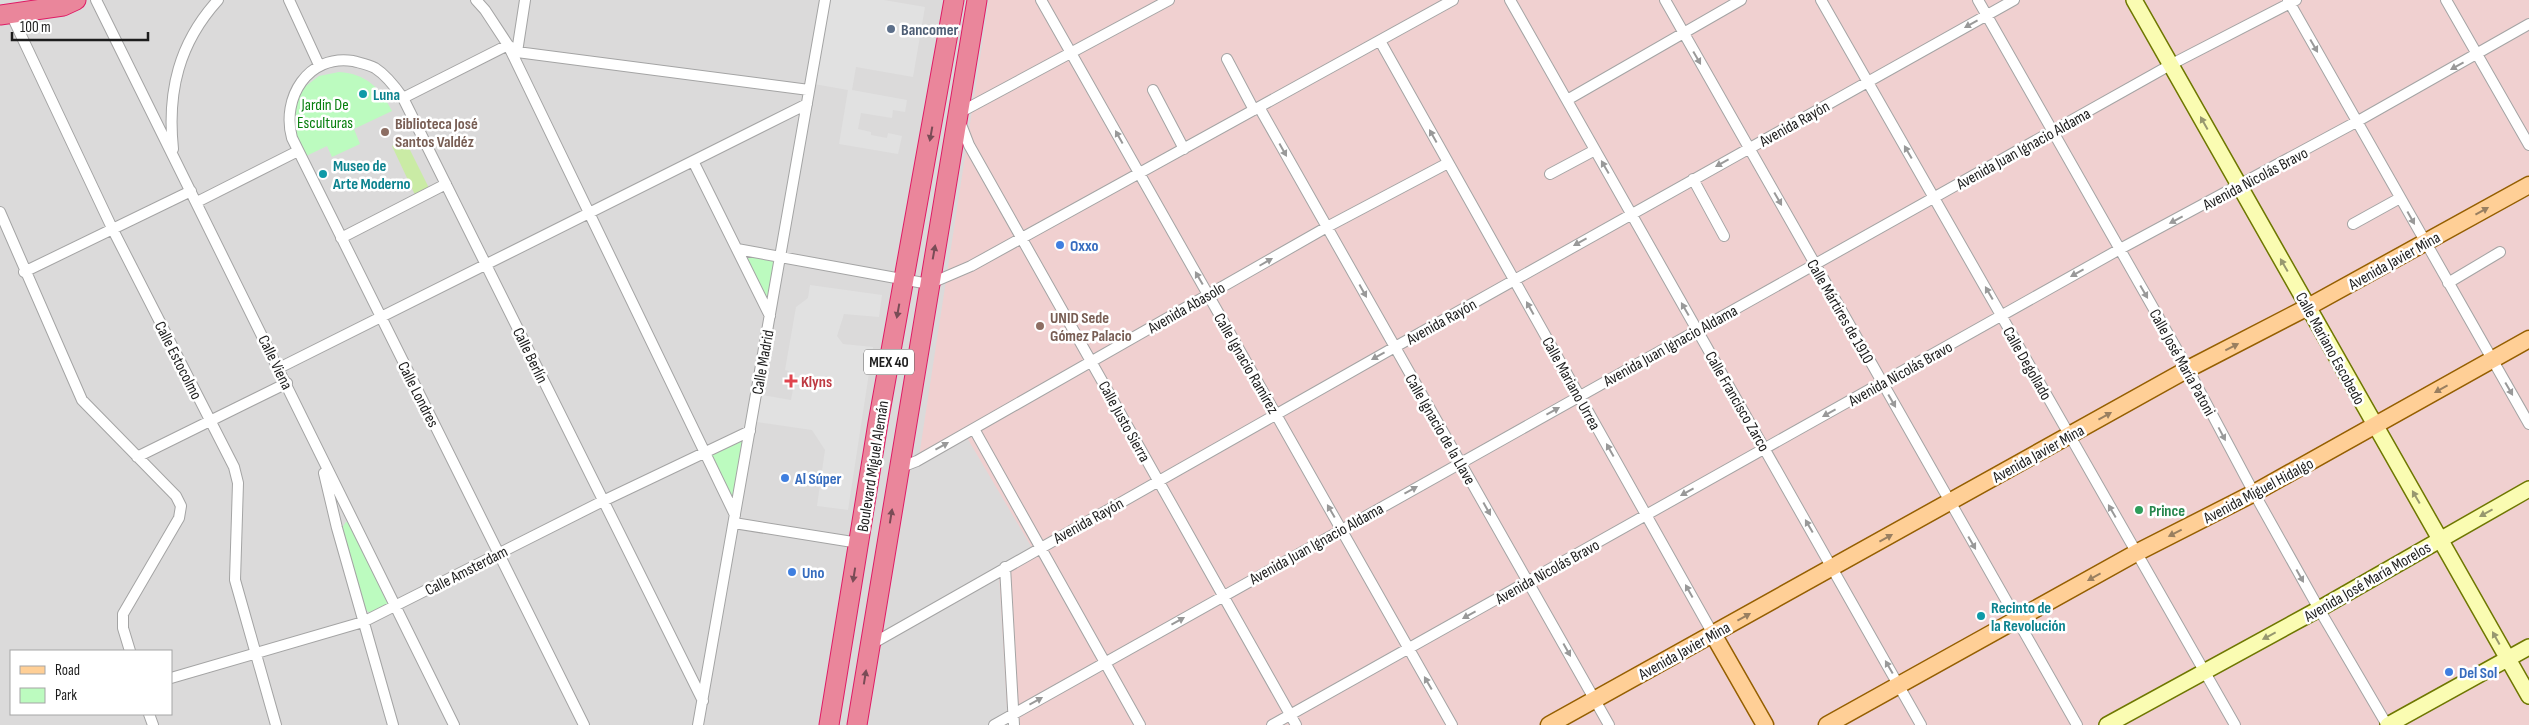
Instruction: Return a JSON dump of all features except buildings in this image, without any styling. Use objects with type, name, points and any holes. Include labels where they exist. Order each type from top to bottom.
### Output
[{"type":"highway","points":[[33,11],[49,0]]},
{"type":"highway","points":[[6,15],[63,6],[76,0]]},
{"type":"highway","name":"Boulevard Miguel Alemán","points":[[829,725],[903,280],[954,0]]},
{"type":"highway","name":"Boulevard Miguel Alemán","points":[[857,725],[928,284],[977,0]]},
{"type":"highway","points":[[948,41],[952,57],[947,107],[950,113],[957,114]]},
{"type":"main road","name":"Calle Mariano Escobedo","points":[[2134,0],[2529,696]]},
{"type":"main road","name":"Avenida Javier Mina","points":[[1549,725],[2188,369],[2308,307],[2529,185]]},
{"type":"main road","name":"Avenida Miguel Hidalgo","points":[[1827,725],[2136,553],[2254,493],[2529,339]]},
{"type":"main road","name":"Avenida José María Morelos","points":[[2107,725],[2319,609],[2529,489]]},
{"type":"main road","name":"Calle Mariano Urrea","points":[[1713,634],[1765,725]]},
{"type":"main road","points":[[2387,725],[2529,647]]},
{"type":"street","name":"Calle Viena","points":[[96,0],[287,383],[321,457],[454,725]]},
{"type":"street","points":[[173,154],[172,107],[178,70],[193,31],[218,0]]},
{"type":"street","points":[[289,0],[319,65]]},
{"type":"street","points":[[476,0],[485,10],[508,45],[705,452],[734,519],[859,543]]},
{"type":"street","points":[[517,52],[525,0]]},
{"type":"street","name":"Calle Madrid","points":[[698,725],[825,0]]},
{"type":"street","name":"Calle Ignacio Ramírez","points":[[1042,0],[1452,725]]},
{"type":"street","points":[[957,114],[1071,52],[1149,5],[1168,0]]},
{"type":"street","points":[[736,249],[928,284],[971,266],[1453,0]]},
{"type":"street","name":"Calle Francisco Zarco","points":[[1510,0],[1921,725]]},
{"type":"street","name":"Calle Mártires de 1910","points":[[1665,0],[2016,621],[2077,725]]},
{"type":"street","points":[[1567,100],[1741,0]]},
{"type":"street","name":"Calle Degollado","points":[[1821,0],[2235,725]]},
{"type":"street","name":"Calle José María Patoni","points":[[1978,0],[2188,369],[2319,609],[2387,725]]},
{"type":"street","name":"Avenida Rayón","points":[[870,645],[1395,346],[2014,0]]},
{"type":"street","points":[[2446,0],[2529,145]]},
{"type":"street","points":[[2291,1],[2424,243],[2529,424]]},
{"type":"street","name":"Avenida Juan Ignacio Aldama","points":[[994,725],[2172,64],[2291,1]]},
{"type":"street","name":"Calle Estocolmo","points":[[6,15],[237,475],[235,580],[276,725]]},
{"type":"street","name":"Avenida Nicolás Bravo","points":[[1272,725],[2120,249],[2239,187],[2529,24]]},
{"type":"street","name":"Calle Mariano Urrea","points":[[1380,41],[1713,634]]},
{"type":"street","points":[[508,45],[517,52],[809,90]]},
{"type":"street","points":[[403,98],[508,45]]},
{"type":"street","name":"Calle Ignacio de la Llave","points":[[1227,59],[1327,227],[1609,725]]},
{"type":"street","name":"Calle Berlín","points":[[319,65],[345,60],[375,68],[395,87],[403,98],[703,701]]},
{"type":"street","name":"Calle Londres","points":[[319,65],[305,76],[291,102],[289,126],[298,151],[584,725]]},
{"type":"street","points":[[1153,90],[1184,149]]},
{"type":"street","points":[[279,368],[807,104]]},
{"type":"street","name":"Calle Justo Sierra","points":[[957,114],[969,145],[1296,725]]},
{"type":"street","points":[[1550,174],[1595,150]]},
{"type":"street","points":[[197,202],[298,151]]},
{"type":"street","points":[[693,161],[770,316]]},
{"type":"street","name":"Avenida Abasolo","points":[[899,468],[917,461],[974,429],[1327,227],[1448,163]]},
{"type":"street","points":[[1693,180],[1724,236]]},
{"type":"street","points":[[342,238],[446,184]]},
{"type":"street","points":[[24,272],[191,190]]},
{"type":"street","points":[[2354,224],[2400,198]]},
{"type":"street","points":[[0,212],[24,272],[82,400],[176,496],[181,512],[123,614],[123,628],[130,650]]},
{"type":"street","points":[[2448,283],[2500,252]]},
{"type":"street","points":[[137,457],[287,383]]},
{"type":"street","points":[[974,429],[1140,725]]},
{"type":"street","name":"Calle Amsterdam","points":[[172,678],[363,622],[603,501],[750,431]]},
{"type":"street","points":[[321,457],[337,528],[393,725]]},
{"type":"street","points":[[1005,567],[1014,725]]},
{"type":"shaded area","points":[[0,0],[2529,0],[2529,725],[0,725]]},
{"type":"shaded area","points":[[828,0],[884,0],[925,7],[913,77],[856,67],[852,90],[907,100],[905,112],[893,110],[892,118],[861,113],[858,129],[871,132],[871,135],[887,138],[888,133],[902,136],[898,154],[839,144],[848,90],[814,84]]},
{"type":"shaded area","points":[[989,0],[2529,0],[2529,725],[1008,725],[999,574],[1035,553],[966,436],[918,463]]},
{"type":"shaded area","points":[[810,285],[882,295],[879,317],[844,314],[837,336],[843,344],[873,347],[848,510],[817,506],[825,450],[812,430],[757,422],[762,395],[791,400],[794,384],[789,376],[789,371],[785,370],[796,307],[808,298]]},
{"type":"green space","name":"Jardín De Esculturas","points":[[339,72],[349,73],[372,84],[383,95],[392,111],[354,129],[360,144],[332,157],[327,146],[300,159],[289,117],[302,89],[319,76]]},
{"type":"green space","points":[[405,140],[430,190],[416,197],[392,146]]},
{"type":"green space","points":[[736,252],[778,261],[767,321]]},
{"type":"green space","points":[[748,432],[734,510],[705,450]]},
{"type":"green space","points":[[346,522],[349,522],[390,600],[388,605],[370,613],[366,610],[342,528]]},
{"type":"place","name":"Bancomer","points":[[891,29]]},
{"type":"place","name":"Luna","points":[[363,94]]},
{"type":"place","name":"Biblioteca José Santos Valdéz","points":[[385,132]]},
{"type":"place","name":"Museo de Arte Moderno","points":[[323,174]]},
{"type":"place","name":"Oxxo","points":[[1060,245]]},
{"type":"place","name":"UNID Sede Gómez Palacio","points":[[1040,326]]},
{"type":"place","name":"Klyns","points":[[791,381]]},
{"type":"place","name":"Al Súper","points":[[785,478]]},
{"type":"place","name":"Prince","points":[[2139,510]]},
{"type":"place","name":"Uno","points":[[792,572]]},
{"type":"place","name":"Recinto de la Revolución","points":[[1981,616]]},
{"type":"place","name":"Del Sol","points":[[2449,672]]}]
